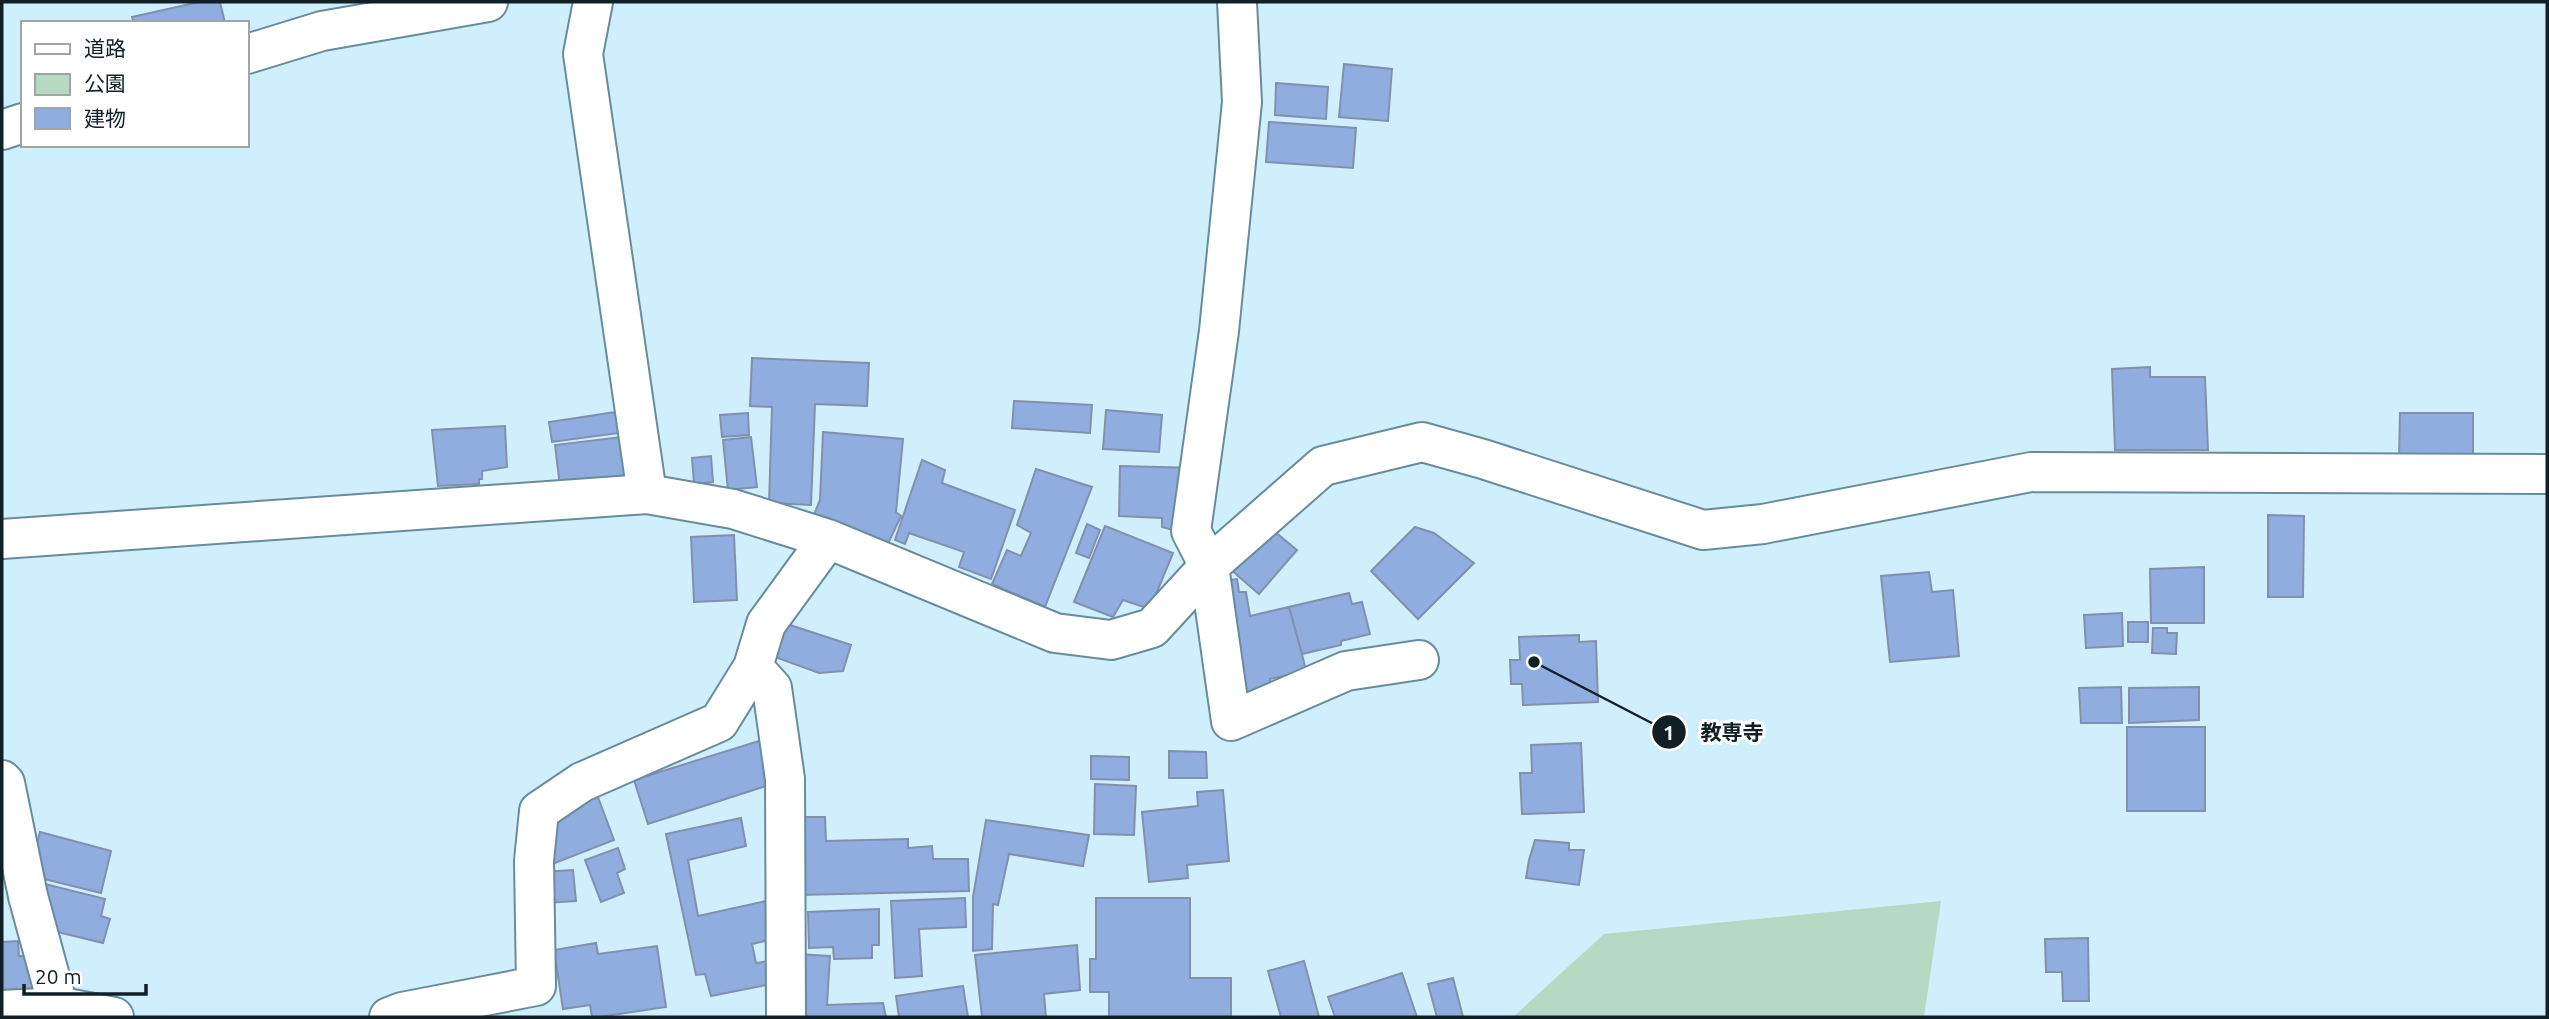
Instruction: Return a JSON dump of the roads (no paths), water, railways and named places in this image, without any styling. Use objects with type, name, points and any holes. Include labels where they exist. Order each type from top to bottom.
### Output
[{"type":"street","points":[[248,54],[322,31],[488,2]]},
{"type":"street","points":[[593,2],[583,54],[648,494]]},
{"type":"street","points":[[1237,2],[1242,102],[1219,331],[1191,531],[1209,566],[1231,721],[1346,671],[1419,660]]},
{"type":"street","points":[[2,130],[21,124]]},
{"type":"street","points":[[2,539],[648,494],[733,509],[828,539],[1055,633],[1111,640],[1152,628],[1209,566],[1323,466],[1422,442],[1703,530],[1763,524],[2031,472],[2547,474]]},
{"type":"street","points":[[389,1017],[401,1012],[536,986],[534,861],[540,811],[582,782],[719,722],[753,667],[766,624],[828,539]]},
{"type":"street","points":[[753,667],[772,688],[785,779],[786,1017]]},
{"type":"street","points":[[2,780],[5,783],[28,896],[61,1012]]},
{"type":"street","points":[[2,1010],[114,1017]]},
{"type":"place","name":"教専寺","points":[[1534,662]]}]
